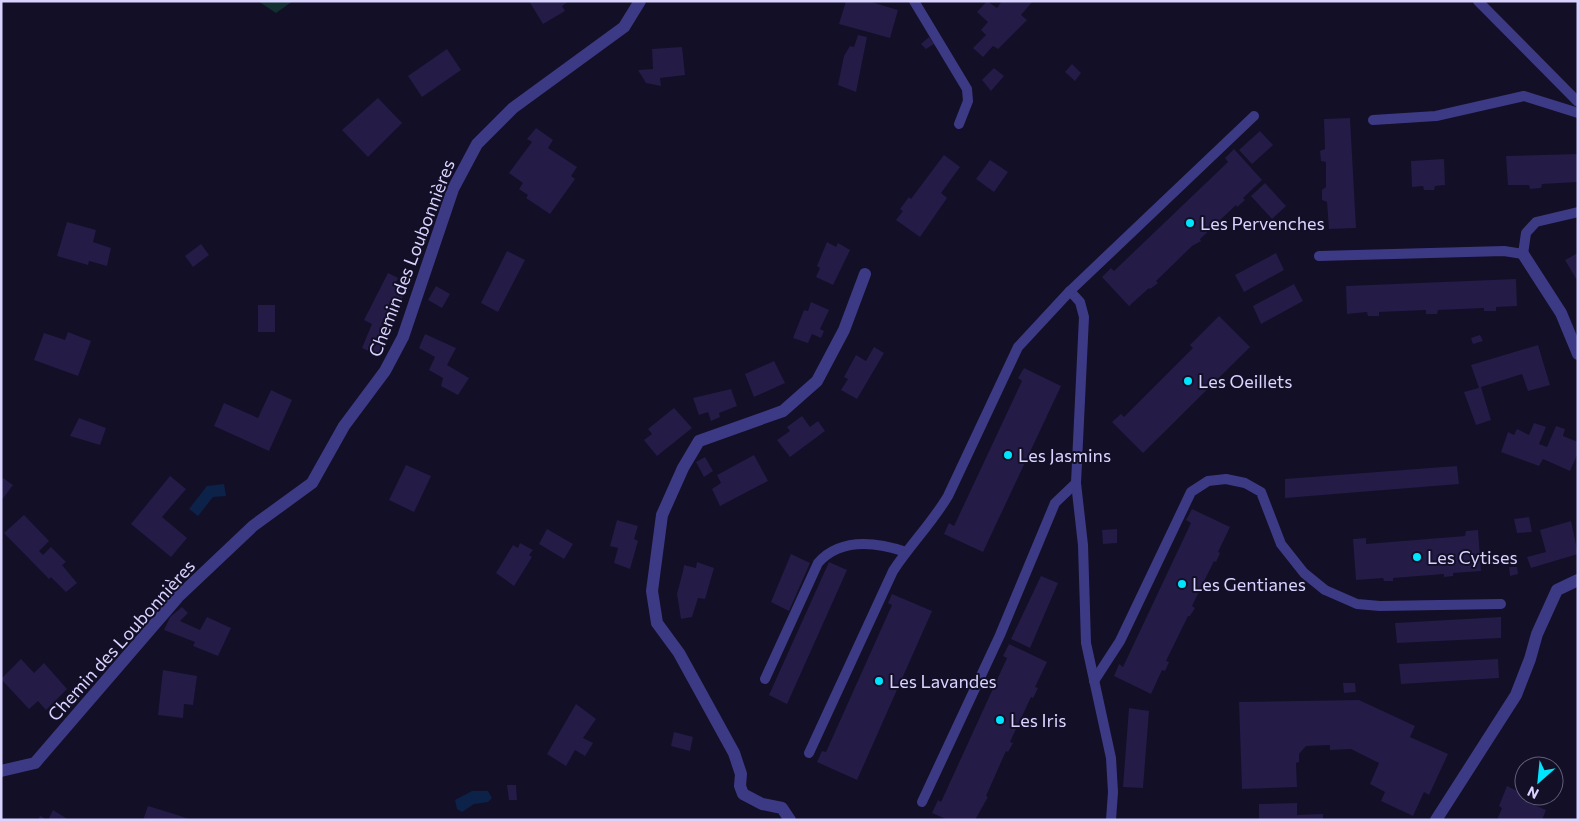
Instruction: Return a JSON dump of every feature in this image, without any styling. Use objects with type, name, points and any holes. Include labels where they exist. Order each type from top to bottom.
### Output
[{"type":"street","name":"Chemin des Loubonnières","points":[[1,771],[35,763],[178,597],[253,526],[312,483],[344,426],[386,371],[403,337],[452,189],[477,144],[513,108],[624,27],[640,1]]},
{"type":"street","points":[[1522,254],[1560,314],[1578,354]]},
{"type":"street","points":[[790,820],[782,808],[757,802],[743,794],[740,786],[742,774],[734,753],[679,652],[657,623],[652,591],[656,554],[662,515],[683,468],[699,441],[783,411],[818,381],[844,330],[865,274]]},
{"type":"street","points":[[1436,820],[1516,694],[1530,659],[1537,634],[1557,590],[1578,580]]},
{"type":"lane","points":[[914,1],[968,89],[968,101],[959,124]]},
{"type":"lane","points":[[1478,1],[1578,102]]},
{"type":"lane","points":[[1374,120],[1436,116],[1524,96],[1578,113]]},
{"type":"lane","points":[[809,752],[893,571],[906,552],[937,515],[948,496],[1018,347],[1070,291],[1254,116]]},
{"type":"lane","points":[[1319,256],[1504,251],[1522,254],[1526,233],[1536,222],[1578,212]]},
{"type":"lane","points":[[1070,291],[1080,302],[1084,317],[1076,484],[1083,545],[1086,643],[1110,758],[1113,792],[1112,820]]},
{"type":"lane","points":[[1094,681],[1120,641],[1191,492],[1208,481],[1226,479],[1245,483],[1261,492],[1281,544],[1304,573],[1325,590],[1357,604],[1380,606],[1501,604]]},
{"type":"lane","points":[[922,802],[1000,635],[1055,504],[1076,484]]},
{"type":"lane","points":[[765,679],[818,563],[825,554],[850,544],[870,544],[906,552]]},
{"type":"green space","points":[[258,1],[293,1],[276,13]]},
{"type":"water","points":[[224,484],[226,496],[213,497],[198,516],[189,509],[207,486]]},
{"type":"water","points":[[472,791],[488,791],[492,798],[488,802],[474,804],[462,812],[457,809],[455,800]]},
{"type":"building","points":[[529,1],[569,1],[562,6],[565,11],[543,24]]},
{"type":"building","points":[[846,1],[868,1],[898,10],[890,38],[839,24]]},
{"type":"building","points":[[987,1],[997,8],[1002,1],[1033,1],[1021,15],[1027,20],[998,49],[993,46],[983,57],[973,48],[986,35],[981,30],[988,22],[977,12]]},
{"type":"building","points":[[858,35],[867,37],[856,92],[838,85],[844,56],[850,46],[854,47]]},
{"type":"building","points":[[929,37],[934,44],[926,49],[921,44]]},
{"type":"building","points":[[682,47],[685,75],[660,78],[661,86],[646,83],[638,70],[653,69],[652,49]]},
{"type":"building","points":[[447,49],[461,70],[422,97],[408,76]]},
{"type":"building","points":[[1072,64],[1081,73],[1075,81],[1065,72]]},
{"type":"building","points":[[994,68],[1004,76],[991,91],[982,80]]},
{"type":"building","points":[[378,98],[402,123],[368,157],[342,130]]},
{"type":"building","points":[[1350,118],[1356,228],[1329,229],[1327,202],[1322,200],[1322,190],[1326,187],[1326,162],[1321,161],[1320,151],[1325,149],[1324,119]]},
{"type":"building","points":[[536,128],[553,140],[548,148],[577,167],[571,176],[575,179],[550,214],[526,198],[528,195],[519,189],[523,183],[509,173],[532,142],[527,139]]},
{"type":"building","points":[[1260,131],[1273,145],[1252,164],[1239,150]]},
{"type":"building","name":"Les Pervenches","points":[[1234,149],[1262,180],[1243,198],[1245,200],[1237,207],[1236,205],[1200,239],[1201,241],[1192,246],[1156,281],[1158,283],[1149,288],[1129,306],[1102,277],[1111,268],[1114,271],[1228,162],[1225,158]]},
{"type":"building","points":[[1578,154],[1578,182],[1542,184],[1541,188],[1530,189],[1529,185],[1508,185],[1506,156]]},
{"type":"building","points":[[944,155],[960,167],[941,193],[947,198],[920,237],[896,220],[903,211],[900,209],[909,197],[911,199]]},
{"type":"building","points":[[1444,159],[1445,185],[1435,186],[1434,190],[1424,190],[1423,186],[1412,187],[1411,161]]},
{"type":"building","points":[[990,160],[1008,172],[994,192],[976,179]]},
{"type":"building","points":[[1265,183],[1286,206],[1272,219],[1251,196]]},
{"type":"building","points":[[67,222],[96,230],[93,242],[111,248],[107,266],[89,261],[88,265],[57,256]]},
{"type":"building","points":[[827,242],[836,247],[838,243],[850,250],[833,285],[816,277],[820,268],[817,266]]},
{"type":"building","points":[[201,244],[209,255],[193,267],[185,256]]},
{"type":"building","points":[[507,251],[525,260],[498,312],[481,303]]},
{"type":"building","points":[[1276,253],[1284,270],[1244,292],[1235,275]]},
{"type":"building","points":[[1578,253],[1578,282],[1565,260]]},
{"type":"building","points":[[388,273],[398,278],[395,284],[406,289],[378,355],[362,348],[372,324],[364,320]]},
{"type":"building","points":[[1516,279],[1517,306],[1496,307],[1496,311],[1484,311],[1484,308],[1438,310],[1437,314],[1426,314],[1426,310],[1379,312],[1379,316],[1368,316],[1367,312],[1347,314],[1346,286]]},
{"type":"building","points":[[1294,284],[1303,301],[1261,324],[1253,306]]},
{"type":"building","points":[[436,286],[450,294],[442,308],[428,300]]},
{"type":"building","points":[[811,302],[829,310],[820,329],[824,331],[821,338],[812,334],[808,343],[793,338],[804,310],[808,311]]},
{"type":"building","points":[[258,305],[275,305],[275,332],[258,332]]},
{"type":"building","name":"Les Oeillets","points":[[1219,316],[1250,347],[1143,453],[1112,422],[1121,414],[1124,417],[1193,348],[1190,345]]},
{"type":"building","points":[[68,332],[91,341],[78,376],[34,360],[44,333],[65,340]]},
{"type":"building","points":[[425,334],[456,348],[447,365],[469,378],[458,395],[441,386],[443,378],[429,370],[435,357],[419,348]]},
{"type":"building","points":[[1480,335],[1483,341],[1473,344],[1471,338]]},
{"type":"building","points":[[1538,345],[1550,385],[1528,391],[1522,374],[1481,387],[1491,420],[1476,425],[1464,392],[1479,388],[1471,365]]},
{"type":"building","points":[[874,347],[884,353],[857,399],[841,390],[848,379],[844,377],[856,355],[866,361]]},
{"type":"building","points":[[774,361],[785,383],[754,397],[745,374]]},
{"type":"building","name":"Les Jasmins","points":[[1024,368],[1061,386],[983,552],[944,534],[949,523],[954,526],[1022,381],[1018,378]]},
{"type":"building","points":[[731,389],[737,406],[719,413],[720,417],[711,421],[708,412],[699,415],[693,398]]},
{"type":"building","points":[[271,390],[292,400],[269,451],[214,426],[224,403],[258,418]]},
{"type":"building","points":[[674,408],[692,428],[657,456],[644,440],[652,434],[648,429]]},
{"type":"building","points":[[802,416],[810,427],[818,421],[825,431],[790,457],[777,440],[790,431],[787,427]]},
{"type":"building","points":[[79,418],[106,428],[100,445],[70,436]]},
{"type":"building","points":[[1534,423],[1546,427],[1539,444],[1547,447],[1556,426],[1565,429],[1563,436],[1578,442],[1578,453],[1570,471],[1543,459],[1539,466],[1501,452],[1508,432],[1514,435],[1517,429],[1529,435]]},
{"type":"building","points":[[754,455],[768,481],[720,506],[712,489],[721,483],[717,475]]},
{"type":"building","points":[[705,457],[713,471],[704,477],[696,462]]},
{"type":"building","points":[[406,465],[431,476],[414,512],[389,500]]},
{"type":"building","points":[[1457,466],[1459,484],[1285,498],[1285,479]]},
{"type":"building","points":[[170,476],[186,489],[162,517],[187,538],[171,557],[131,524]]},
{"type":"building","points":[[3,478],[13,485],[1,501],[1,481]]},
{"type":"building","name":"Les Gentianes","points":[[1192,509],[1230,527],[1218,552],[1220,553],[1216,562],[1214,561],[1192,606],[1195,608],[1190,616],[1188,616],[1166,661],[1169,662],[1165,671],[1162,670],[1151,694],[1114,676],[1119,664],[1123,667],[1191,523],[1186,520]]},
{"type":"building","points":[[24,515],[49,541],[39,551],[43,555],[51,547],[66,562],[62,565],[77,583],[66,592],[51,577],[49,579],[4,533]]},
{"type":"building","points":[[1529,517],[1532,532],[1517,533],[1514,519]]},
{"type":"building","points":[[617,520],[638,526],[634,539],[638,541],[630,569],[614,563],[618,548],[610,546]]},
{"type":"building","points":[[1571,521],[1578,554],[1531,568],[1527,557],[1546,552],[1540,530]]},
{"type":"building","points":[[547,529],[573,544],[564,559],[539,544]]},
{"type":"building","points":[[1117,529],[1117,543],[1103,544],[1102,530]]},
{"type":"building","name":"Les Cytises","points":[[1478,530],[1481,571],[1453,573],[1453,576],[1444,577],[1444,574],[1393,578],[1393,581],[1384,581],[1383,578],[1356,580],[1353,539],[1366,538],[1366,544],[1465,536],[1466,531]]},
{"type":"building","points":[[520,543],[533,550],[529,555],[532,557],[514,586],[496,573],[513,545],[518,548]]},
{"type":"building","points":[[791,554],[810,563],[789,611],[771,602]]},
{"type":"building","points":[[697,562],[714,568],[705,599],[698,598],[692,617],[681,619],[677,594],[684,565],[696,568]]},
{"type":"building","points":[[829,562],[847,570],[787,704],[769,695]]},
{"type":"building","points":[[1509,567],[1517,567],[1518,574],[1510,576]]},
{"type":"building","points":[[1041,576],[1058,583],[1030,648],[1011,639]]},
{"type":"building","name":"Les Lavandes","points":[[892,594],[932,611],[857,780],[817,762],[822,751],[826,752],[892,605],[888,603]]},
{"type":"building","points":[[182,607],[188,613],[180,621],[200,630],[207,617],[231,628],[218,656],[193,646],[195,642],[164,630],[170,617]]},
{"type":"building","points":[[1501,617],[1501,638],[1397,643],[1395,623]]},
{"type":"building","name":"Les Iris","points":[[1009,644],[1047,662],[1035,687],[1038,688],[1033,698],[1031,697],[1010,742],[1013,743],[1008,752],[1006,751],[986,796],[988,797],[975,820],[948,820],[932,813],[938,800],[941,802],[1007,658],[1003,656]]},
{"type":"building","points":[[21,659],[34,673],[44,663],[67,689],[46,710],[38,701],[29,709],[1,679]]},
{"type":"building","points":[[1498,659],[1499,678],[1401,684],[1399,664]]},
{"type":"building","points":[[163,670],[197,676],[193,705],[184,704],[183,718],[158,715]]},
{"type":"building","points":[[1343,683],[1355,683],[1356,692],[1344,693]]},
{"type":"building","points":[[1359,700],[1415,726],[1410,737],[1448,754],[1429,795],[1424,792],[1413,816],[1381,801],[1385,792],[1370,784],[1379,763],[1351,749],[1330,750],[1330,745],[1306,746],[1299,754],[1299,762],[1296,763],[1297,787],[1242,789],[1239,702]]},
{"type":"building","points":[[576,704],[596,719],[583,738],[593,743],[585,756],[575,750],[566,766],[547,754]]},
{"type":"building","points":[[1129,708],[1149,711],[1143,788],[1123,787]]},
{"type":"building","points":[[674,732],[693,737],[690,751],[671,746]]},
{"type":"building","points":[[507,785],[516,785],[517,800],[509,800]]},
{"type":"building","points":[[1507,786],[1514,789],[1514,806],[1537,806],[1546,810],[1542,820],[1497,820],[1502,808],[1499,806]]},
{"type":"building","points":[[1297,803],[1297,815],[1323,814],[1323,820],[1259,820],[1259,804]]},
{"type":"building","points":[[148,806],[171,813],[192,820],[143,820]]},
{"type":"building","points":[[53,810],[69,820],[48,820]]},
{"type":"building","points":[[40,816],[48,820],[38,820]]},
{"type":"place","name":"Les Pervenches","points":[[1190,223]]},
{"type":"place","name":"Les Oeillets","points":[[1188,381]]},
{"type":"place","name":"Les Jasmins","points":[[1008,455]]},
{"type":"place","name":"Les Cytises","points":[[1417,557]]},
{"type":"place","name":"Les Gentianes","points":[[1182,584]]},
{"type":"place","name":"Les Lavandes","points":[[879,681]]},
{"type":"place","name":"Les Iris","points":[[1000,720]]}]
